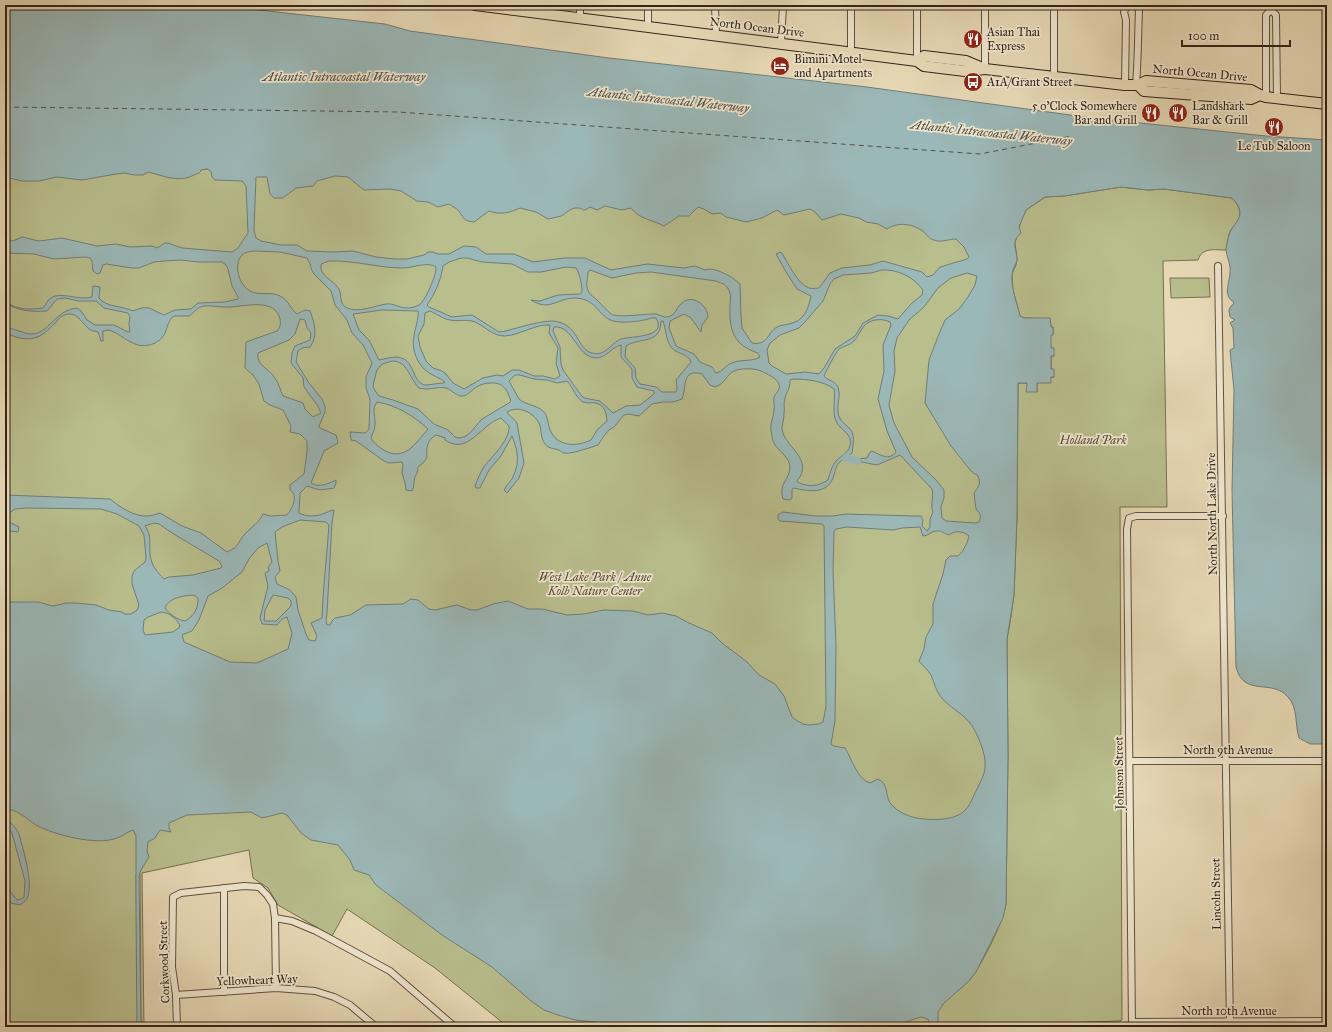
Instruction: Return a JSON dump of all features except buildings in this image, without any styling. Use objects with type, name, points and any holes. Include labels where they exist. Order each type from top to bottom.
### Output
[{"type":"main road","name":"North Ocean Drive","points":[[475,5],[514,7],[648,27],[917,60],[924,66],[965,71],[984,69],[1125,85],[1137,85],[1146,81],[1251,90],[1268,97],[1327,104]]},
{"type":"street","points":[[580,5],[580,18]]},
{"type":"street","points":[[648,5],[648,27]]},
{"type":"street","points":[[716,5],[716,35]]},
{"type":"street","points":[[781,43],[783,5]]},
{"type":"street","points":[[851,5],[851,52]]},
{"type":"street","points":[[917,5],[917,60]]},
{"type":"street","points":[[984,69],[985,5]]},
{"type":"street","points":[[1054,5],[1054,77]]},
{"type":"street","points":[[1125,85],[1126,20],[1124,12],[1127,5]]},
{"type":"street","points":[[1136,5],[1139,10],[1137,85]]},
{"type":"street","points":[[1271,7],[1276,15],[1268,97],[1266,15],[1271,7]]},
{"type":"street","points":[[1126,20],[1138,20]]},
{"type":"street","name":"North North Lake Drive","points":[[1218,266],[1223,516],[1225,761]]},
{"type":"street","name":"Johnson Street","points":[[1132,1025],[1126,529],[1129,518],[1136,516],[1223,516]]},
{"type":"street","name":"Lincoln Street","points":[[1225,761],[1230,1024]]},
{"type":"street","name":"North 9th Avenue","points":[[1130,762],[1327,761]]},
{"type":"street","points":[[224,992],[224,888],[244,886],[259,887],[273,904],[275,918],[276,988]]},
{"type":"street","name":"Corkwood Street","points":[[177,1027],[176,995],[172,967],[173,897],[181,893],[224,888]]},
{"type":"street","points":[[275,918],[292,921],[316,931],[390,971],[455,1027]]},
{"type":"street","name":"Yellowheart Way","points":[[176,995],[276,988],[315,991],[334,997],[350,1005],[376,1027]]},
{"type":"street","name":"North 10th Avenue","points":[[1132,1025],[1327,1021]]},
{"type":"green space","name":"West Lake Park / Anne Kolb Nature Center","points":[[5,144],[1004,216],[1002,909],[968,982],[991,944],[1004,913],[1006,904],[1008,756],[1007,639],[1014,595],[1017,516],[1018,383],[1027,383],[1037,392],[1037,383],[1054,377],[1051,369],[1051,356],[1054,356],[1051,348],[1050,335],[1053,334],[1053,327],[1051,327],[1050,319],[1024,318],[1020,316],[1013,290],[1012,274],[1017,259],[1015,243],[1021,221],[1026,210],[1045,197],[1064,196],[1121,187],[1148,190],[1164,189],[1232,198],[1238,206],[1240,215],[1238,221],[1229,234],[1226,250],[1206,251],[1198,260],[1163,261],[1167,507],[1120,507],[1122,1020],[1035,1024],[1031,1027],[508,1027],[435,968],[347,909],[332,936],[278,905],[268,888],[253,878],[249,850],[142,873],[144,1027],[141,1027],[140,874],[136,874],[138,1027],[5,1027]]},
{"type":"green space","points":[[1170,278],[1209,278],[1210,297],[1171,298]]},
{"type":"water","name":"Atlantic Intracoastal Waterway","points":[[5,5],[214,5],[385,24],[410,31],[609,58],[867,87],[1092,118],[1266,136],[1327,140],[1327,744],[1310,744],[1299,738],[1295,711],[1288,697],[1282,692],[1274,689],[1252,685],[1245,682],[1240,676],[1236,667],[1232,490],[1234,390],[1230,350],[1234,348],[1233,328],[1230,323],[1235,320],[1230,317],[1229,310],[1234,302],[1230,299],[1227,293],[1230,269],[1226,250],[1230,232],[1237,222],[1240,214],[1238,205],[1232,198],[1164,189],[1148,190],[1121,187],[1064,196],[1045,197],[1026,210],[1019,227],[1021,233],[1015,243],[1017,260],[1012,275],[1013,290],[1020,316],[1024,318],[1050,318],[1051,327],[1053,327],[1053,335],[1051,335],[1051,348],[1054,348],[1054,356],[1051,356],[1051,369],[1054,369],[1054,377],[1051,377],[1051,383],[1037,383],[1037,392],[1026,392],[1027,383],[1018,383],[1017,516],[1014,595],[1007,639],[1008,756],[1006,904],[1003,918],[976,972],[968,982],[944,1003],[938,1012],[938,1021],[932,1027],[930,1027],[928,1019],[921,1017],[890,1027],[644,1027],[575,1020],[558,1015],[544,1010],[531,1001],[492,967],[442,935],[376,885],[369,875],[354,870],[350,860],[338,845],[311,840],[301,833],[287,815],[282,813],[262,818],[251,812],[187,815],[169,823],[171,832],[160,830],[155,838],[148,842],[147,851],[149,857],[139,876],[141,1027],[137,1027],[136,836],[133,830],[109,840],[87,840],[64,836],[44,829],[15,811],[7,809],[5,811],[5,602],[38,602],[53,606],[66,603],[76,603],[96,605],[109,610],[131,614],[137,610],[139,605],[132,584],[132,576],[134,571],[145,562],[144,535],[139,526],[117,514],[101,509],[15,509],[8,514],[7,519],[19,527],[18,532],[10,531],[5,526],[5,495],[110,499],[123,508],[138,515],[150,516],[160,513],[182,526],[201,533],[227,552],[237,546],[263,514],[270,516],[287,515],[294,502],[294,495],[290,490],[290,485],[304,474],[307,441],[300,434],[290,432],[291,426],[283,410],[264,401],[259,384],[253,375],[245,368],[246,342],[277,331],[280,327],[280,319],[277,312],[272,308],[259,305],[228,307],[204,306],[197,309],[189,316],[174,316],[170,320],[160,340],[155,343],[142,346],[109,330],[103,331],[103,341],[101,341],[98,332],[89,329],[78,317],[73,314],[62,316],[45,333],[33,338],[21,338],[5,333],[5,324],[9,328],[26,333],[37,333],[43,330],[63,313],[77,308],[87,320],[95,325],[114,325],[130,332],[130,317],[128,313],[104,308],[96,301],[79,301],[65,298],[57,299],[47,311],[20,309],[5,303],[5,301],[23,309],[43,308],[48,300],[55,296],[60,295],[82,298],[92,297],[93,286],[100,287],[99,298],[105,303],[133,311],[149,308],[164,315],[175,310],[191,309],[198,303],[225,302],[238,299],[232,286],[228,269],[222,262],[181,260],[164,261],[154,262],[139,268],[106,264],[103,265],[100,273],[97,274],[93,271],[92,261],[90,258],[86,257],[54,259],[34,254],[5,253],[5,239],[13,241],[22,237],[39,241],[62,238],[97,246],[116,244],[130,247],[152,246],[157,248],[165,243],[168,243],[182,248],[232,252],[238,248],[248,233],[246,186],[242,181],[215,180],[212,177],[211,171],[207,169],[201,170],[199,173],[188,177],[177,179],[148,172],[143,175],[125,173],[82,180],[57,177],[39,181],[22,181],[5,177]],"holes":[[[335,176],[348,177],[364,190],[390,189],[401,191],[417,201],[428,202],[438,207],[449,204],[458,210],[465,220],[474,222],[489,211],[504,213],[520,208],[536,212],[548,219],[561,216],[574,208],[581,208],[584,210],[590,207],[597,210],[605,206],[622,210],[631,208],[638,215],[664,226],[679,216],[689,216],[698,207],[712,214],[721,213],[726,217],[746,222],[762,218],[777,210],[784,215],[810,209],[822,220],[841,214],[859,218],[866,222],[878,224],[887,229],[901,224],[916,227],[931,239],[937,241],[956,239],[964,247],[969,257],[967,259],[940,267],[933,275],[927,277],[922,272],[883,261],[870,265],[842,268],[830,273],[819,288],[809,288],[805,286],[793,272],[781,252],[776,254],[797,289],[811,296],[808,306],[802,318],[794,323],[777,327],[761,343],[752,343],[742,328],[740,284],[728,275],[718,271],[709,269],[705,270],[695,266],[684,268],[647,264],[611,270],[585,258],[564,258],[533,262],[514,254],[486,254],[476,247],[464,246],[449,254],[428,252],[424,255],[407,259],[395,259],[376,257],[353,251],[307,251],[297,245],[281,245],[261,241],[256,238],[254,230],[256,177],[267,177],[270,194],[274,198],[283,198],[296,188],[313,186],[317,181]],[[253,251],[280,252],[307,258],[314,274],[331,291],[335,305],[347,320],[352,333],[363,345],[372,363],[366,377],[366,388],[370,399],[369,429],[365,433],[350,432],[351,440],[356,441],[384,461],[389,463],[402,462],[402,473],[406,490],[412,491],[418,467],[427,458],[428,445],[431,439],[436,435],[445,438],[445,440],[453,444],[461,444],[468,442],[487,426],[501,418],[509,426],[508,432],[503,443],[483,468],[475,486],[476,488],[480,488],[489,470],[501,456],[512,436],[517,452],[517,466],[513,477],[504,490],[507,493],[519,478],[524,463],[517,423],[507,412],[516,409],[529,413],[539,423],[542,439],[547,446],[563,453],[571,453],[598,445],[609,430],[614,427],[624,415],[628,414],[639,416],[652,404],[673,402],[682,399],[686,380],[691,374],[702,374],[710,385],[715,387],[734,371],[740,369],[758,370],[776,380],[779,386],[779,390],[774,397],[774,412],[771,427],[774,443],[787,458],[790,464],[788,475],[782,489],[783,499],[789,500],[792,498],[792,489],[794,488],[811,491],[821,489],[830,483],[839,463],[852,453],[853,439],[851,430],[839,417],[838,387],[835,383],[824,376],[839,349],[853,342],[869,322],[876,320],[890,322],[891,325],[883,345],[884,371],[878,399],[887,431],[896,452],[888,457],[872,451],[867,458],[858,459],[857,461],[877,465],[900,455],[932,489],[933,512],[930,519],[930,527],[927,531],[922,526],[923,520],[921,516],[845,514],[815,516],[783,512],[778,515],[778,519],[780,521],[821,524],[824,526],[826,706],[823,722],[809,725],[803,724],[796,720],[792,717],[784,696],[775,684],[759,675],[747,662],[722,643],[712,633],[676,616],[662,613],[648,615],[633,611],[604,610],[584,614],[567,615],[542,609],[528,609],[508,601],[493,604],[477,610],[471,610],[457,605],[435,610],[429,609],[418,600],[411,599],[403,604],[366,605],[350,615],[335,618],[330,625],[327,625],[326,620],[334,510],[315,516],[308,516],[299,513],[300,493],[307,486],[320,490],[334,488],[336,483],[336,480],[320,485],[311,483],[324,451],[338,443],[336,435],[320,428],[319,426],[325,412],[325,406],[322,399],[309,383],[296,362],[298,351],[302,348],[310,347],[313,343],[315,334],[314,325],[310,311],[305,310],[297,314],[280,296],[254,292],[246,288],[240,280],[238,274],[239,259],[244,253]],[[461,258],[482,262],[512,264],[528,272],[541,272],[566,267],[576,268],[579,273],[581,283],[582,292],[580,294],[558,295],[540,301],[531,300],[543,305],[549,305],[563,300],[575,298],[583,299],[593,304],[608,319],[613,321],[633,322],[656,318],[658,325],[657,329],[653,333],[621,339],[601,353],[592,353],[587,351],[573,331],[562,323],[553,321],[530,324],[504,332],[499,332],[472,315],[452,317],[429,307],[427,305],[435,292],[443,266],[449,262]],[[329,261],[394,268],[407,268],[425,265],[433,265],[436,267],[433,281],[424,299],[419,305],[408,308],[389,304],[356,310],[347,308],[342,302],[339,289],[322,272],[321,264]],[[590,270],[612,278],[636,273],[651,272],[716,281],[727,287],[730,293],[730,322],[734,335],[743,346],[758,353],[760,357],[757,359],[735,362],[716,373],[712,367],[700,362],[694,354],[676,346],[669,328],[670,321],[684,314],[691,318],[701,332],[702,325],[708,317],[702,304],[694,300],[686,300],[672,315],[667,317],[655,314],[625,316],[614,315],[611,314],[590,293],[587,285],[588,272]],[[888,270],[905,275],[915,281],[923,290],[922,295],[912,303],[898,319],[878,315],[863,323],[855,336],[835,349],[819,374],[805,372],[786,374],[772,366],[769,363],[767,350],[770,343],[780,335],[799,328],[823,301],[830,284],[834,279],[843,275]],[[967,273],[977,276],[975,285],[968,297],[959,309],[945,320],[939,334],[929,360],[925,403],[951,446],[971,471],[978,476],[979,485],[974,493],[976,509],[980,516],[979,522],[946,521],[942,518],[941,506],[944,498],[944,490],[936,480],[912,457],[894,423],[889,405],[895,371],[894,351],[897,338],[909,320],[924,307],[938,288],[951,278]],[[382,310],[418,311],[413,341],[416,358],[426,371],[445,382],[425,385],[417,380],[411,366],[403,359],[395,357],[379,360],[369,340],[359,330],[353,314]],[[430,311],[442,318],[474,322],[501,336],[516,334],[539,326],[550,325],[549,333],[558,348],[556,363],[560,376],[555,379],[543,376],[534,376],[519,370],[512,370],[503,376],[497,375],[483,378],[464,389],[453,383],[446,374],[433,368],[426,361],[420,347],[418,336],[424,324],[425,313]],[[300,319],[305,320],[307,328],[311,333],[310,340],[295,346],[292,353],[291,363],[303,378],[304,387],[318,406],[321,413],[313,417],[305,409],[303,403],[283,396],[276,380],[261,364],[258,353],[289,340],[295,334]],[[661,321],[663,321],[671,347],[685,355],[691,362],[676,380],[676,392],[662,392],[656,387],[640,384],[636,378],[635,368],[625,357],[626,346],[631,343],[648,339],[657,334],[660,329]],[[554,327],[561,328],[566,331],[584,352],[589,356],[596,358],[600,358],[621,345],[621,357],[632,369],[632,378],[637,387],[654,391],[654,394],[640,405],[626,406],[613,413],[600,401],[584,398],[563,370],[561,364],[560,347],[553,331]],[[392,361],[402,364],[419,388],[446,388],[463,396],[480,385],[494,383],[504,387],[511,401],[482,419],[469,434],[459,438],[455,437],[448,430],[434,424],[418,409],[379,396],[373,387],[377,370],[382,364]],[[515,375],[557,383],[567,381],[583,402],[596,403],[603,407],[606,412],[607,421],[597,430],[591,440],[580,444],[568,444],[557,440],[553,436],[544,412],[519,399],[509,381]],[[803,379],[820,382],[834,389],[835,419],[850,438],[851,442],[848,451],[835,462],[828,480],[820,484],[805,485],[797,482],[802,470],[802,463],[796,452],[787,441],[782,429],[784,400],[790,386],[790,380]],[[377,402],[384,403],[398,408],[428,429],[414,446],[408,450],[403,453],[390,453],[377,446],[371,438],[375,427],[374,411]],[[300,520],[326,522],[329,525],[322,618],[311,623],[317,636],[315,641],[309,640],[306,634],[298,610],[296,597],[290,590],[277,584],[275,577],[280,571],[275,532],[282,527]],[[154,523],[159,524],[219,561],[222,566],[221,568],[193,575],[169,577],[164,579],[153,565],[150,554],[149,536],[145,526]],[[847,527],[893,530],[920,527],[923,536],[934,531],[949,535],[954,532],[962,532],[969,536],[962,552],[958,556],[950,556],[946,560],[933,604],[933,624],[926,637],[924,649],[919,661],[931,675],[936,689],[945,702],[972,725],[983,751],[985,770],[969,804],[963,812],[951,818],[936,820],[913,817],[902,813],[888,800],[884,784],[881,781],[878,779],[870,783],[865,781],[858,773],[845,748],[831,744],[835,721],[836,646],[833,570],[834,531],[836,529]],[[267,543],[272,562],[268,567],[269,571],[265,573],[268,586],[260,618],[262,624],[277,625],[282,619],[287,617],[292,633],[288,649],[257,663],[230,662],[184,642],[182,635],[192,631],[199,620],[208,596],[222,588],[242,572],[249,559],[258,548]],[[192,595],[196,596],[198,599],[195,612],[185,621],[174,616],[165,608],[169,602],[176,598]],[[273,595],[288,598],[291,601],[291,606],[276,621],[264,621],[265,610]],[[161,612],[167,613],[173,617],[178,622],[180,627],[173,632],[145,635],[143,630],[144,620]]]},
{"type":"water","points":[[5,811],[19,834],[28,874],[28,896],[20,905],[11,903],[5,894],[5,845],[10,891],[17,900],[24,897],[25,881],[11,831],[5,828]]},
{"type":"waterway","points":[[846,458],[857,461]]},
{"type":"ferry route","points":[[5,107],[398,112],[980,154],[1072,136]]},
{"type":"place","name":"Asian Thai Express","points":[[973,39]]},
{"type":"place","name":"Bimini Motel and Apartments","points":[[780,66]]},
{"type":"place","name":"A1A/Grant Street","points":[[973,82]]},
{"type":"place","name":"5 o'Clock Somewhere Bar and Grill","points":[[1151,113]]},
{"type":"place","name":"Landshark Bar & Grill","points":[[1178,113]]},
{"type":"place","name":"Le Tub Saloon","points":[[1274,127]]},
{"type":"park label","name":"Holland Park","points":[[1093,440]]}]
